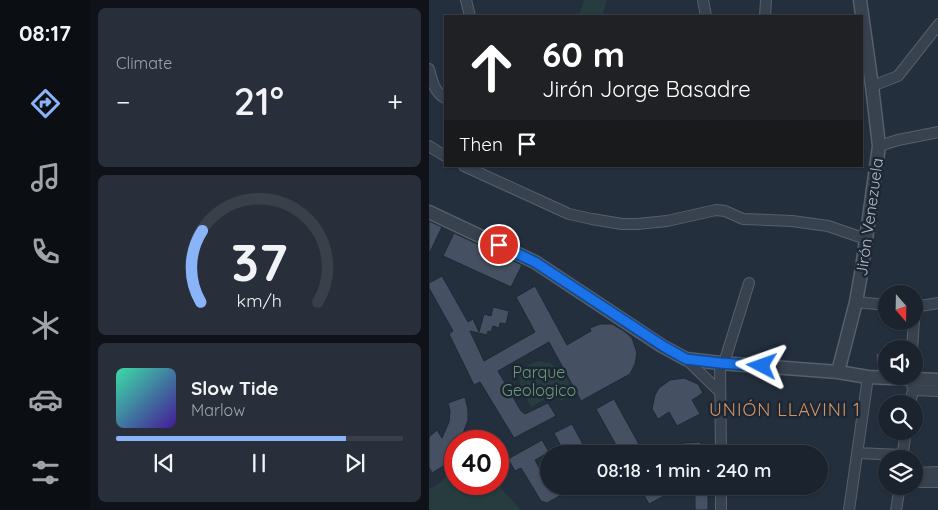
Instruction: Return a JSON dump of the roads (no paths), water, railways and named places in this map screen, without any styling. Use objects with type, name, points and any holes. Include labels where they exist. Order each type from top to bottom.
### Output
[{"type":"street","points":[[466,0],[470,15]]},
{"type":"street","points":[[703,0],[706,15]]},
{"type":"street","points":[[765,15],[766,0]]},
{"type":"street","name":"Jirón Venezuela","points":[[860,0],[862,15]]},
{"type":"street","name":"Jirón Venezuela","points":[[838,372],[856,302],[867,239],[879,146],[863,22]]},
{"type":"street","points":[[872,86],[898,76],[938,24]]},
{"type":"street","points":[[429,69],[431,85],[444,97]]},
{"type":"street","points":[[879,146],[938,132]]},
{"type":"street","points":[[429,146],[444,155]]},
{"type":"street","points":[[466,167],[569,214],[592,219],[622,224],[637,224],[716,210],[725,211],[743,220],[792,221],[828,226],[867,239]]},
{"type":"street","points":[[429,212],[535,262],[686,359],[720,392]]},
{"type":"street","points":[[721,445],[720,392],[722,363],[749,283]]},
{"type":"street","points":[[856,302],[878,304]]},
{"type":"street","points":[[923,306],[938,303]]},
{"type":"street","points":[[686,359],[838,372],[878,378]]},
{"type":"street","points":[[849,510],[868,377]]},
{"type":"street","points":[[923,381],[938,380]]},
{"type":"street","points":[[920,385],[938,391]]},
{"type":"street","points":[[857,453],[878,455]]},
{"type":"street","points":[[923,472],[938,472]]},
{"type":"street","points":[[923,482],[938,482]]},
{"type":"street","points":[[721,495],[721,510]]},
{"type":"street","points":[[896,510],[898,495]]},
{"type":"district","name":"UNIÓN LLAVINI 1","points":[[785,410]]},
{"type":"park label","name":"Parque Geologico","points":[[539,381]]}]
